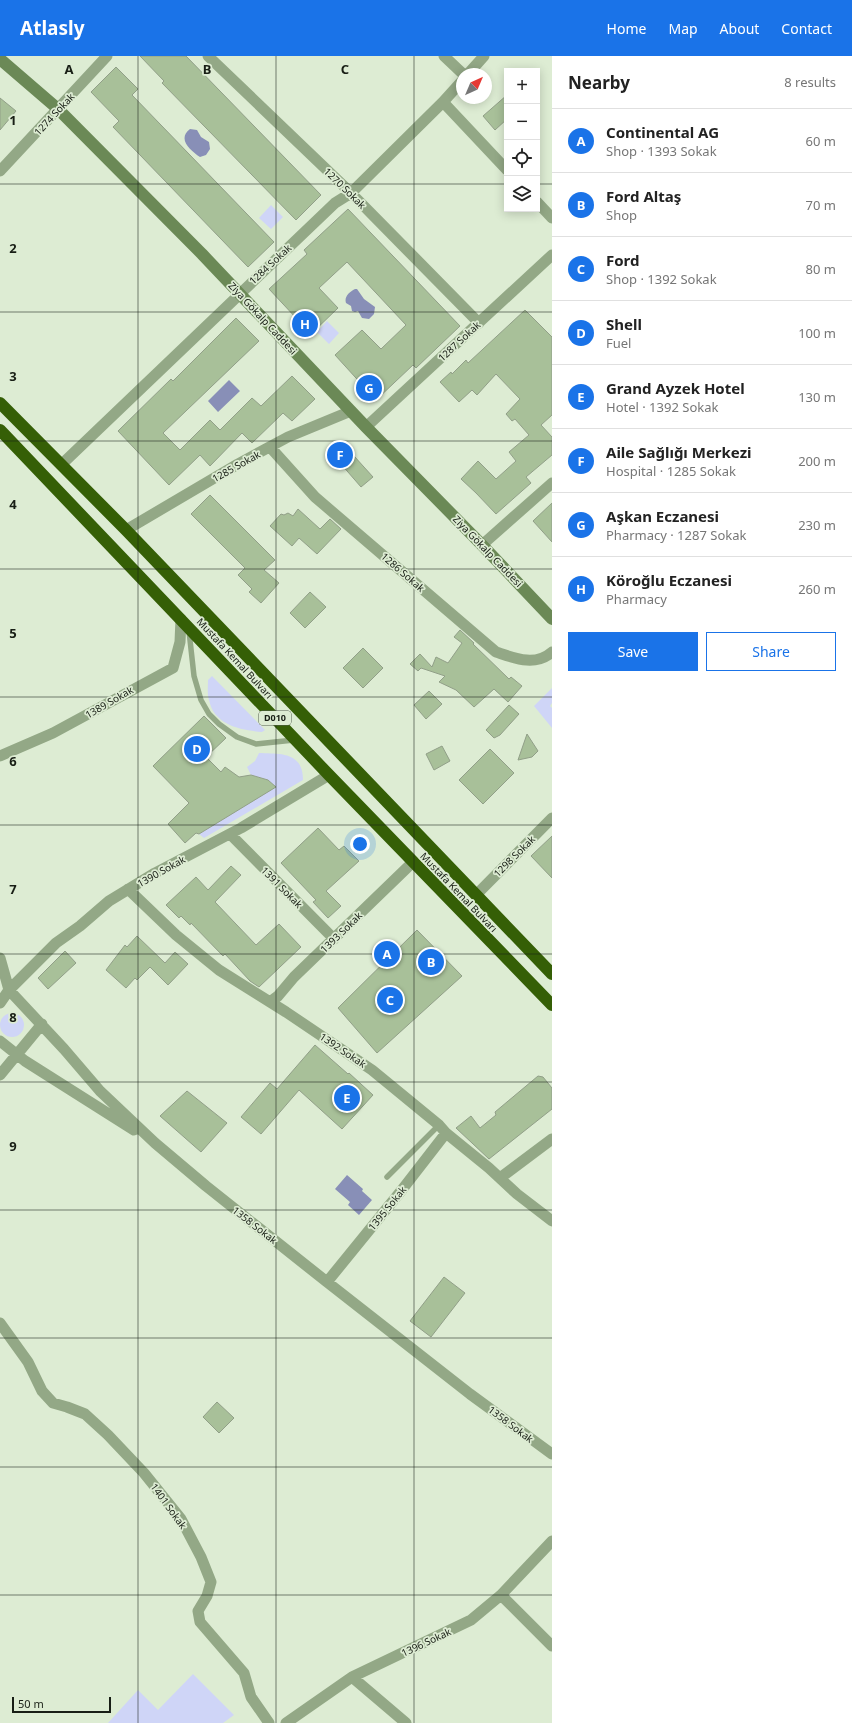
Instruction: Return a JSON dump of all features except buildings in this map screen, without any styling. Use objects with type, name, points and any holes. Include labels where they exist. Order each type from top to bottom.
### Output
[{"type":"highway","name":"Mustafa Kemal Bulvarı","points":[[0,403],[126,530],[552,974]]},
{"type":"highway","name":"Mustafa Kemal Bulvarı","points":[[0,430],[329,775],[552,1005]]},
{"type":"street","name":"1274 Sokak","points":[[0,171],[107,56]]},
{"type":"street","name":"1270 Sokak","points":[[208,56],[351,193],[478,323]]},
{"type":"street","points":[[444,56],[457,68]]},
{"type":"street","points":[[473,68],[484,56]]},
{"type":"street","name":"Ziya Gökalp Caddesi","points":[[0,59],[58,109],[240,292],[366,427],[482,545],[552,619]]},
{"type":"street","name":"1284 Sokak","points":[[61,465],[240,292],[335,203],[351,193],[456,88]]},
{"type":"street","points":[[443,102],[504,167]]},
{"type":"street","points":[[540,205],[552,218]]},
{"type":"street","name":"1287 Sokak","points":[[366,427],[552,255]]},
{"type":"street","name":"1285 Sokak","points":[[126,530],[288,437],[351,411]]},
{"type":"street","name":"1286 Sokak","points":[[270,447],[315,497],[496,652],[520,660],[536,661],[552,652]]},
{"type":"street","points":[[482,545],[552,483]]},
{"type":"street","name":"1389 Sokak","points":[[0,756],[53,733],[173,668],[176,662],[185,623]]},
{"type":"street","name":"1390 Sokak","points":[[0,1003],[9,990],[56,943],[80,926],[109,901],[156,873],[230,834],[329,775]]},
{"type":"street","name":"1298 Sokak","points":[[476,895],[552,818]]},
{"type":"street","name":"1391 Sokak","points":[[230,834],[334,939]]},
{"type":"street","name":"1393 Sokak","points":[[270,1002],[278,996],[294,977],[413,862]]},
{"type":"street","name":"1392 Sokak","points":[[128,889],[176,935],[219,970],[372,1070],[517,1194],[552,1221]]},
{"type":"street","name":"1358 Sokak","points":[[0,958],[9,990],[42,1024],[100,1091],[155,1143],[206,1186],[327,1282],[464,1389],[552,1454]]},
{"type":"street","points":[[0,1075],[42,1024]]},
{"type":"street","points":[[0,1041],[17,1055],[155,1143]]},
{"type":"street","name":"1395 Sokak","points":[[327,1282],[401,1191],[442,1129]]},
{"type":"street","points":[[500,1178],[552,1138]]},
{"type":"street","name":"1401 Sokak","points":[[0,1323],[28,1362],[42,1391],[53,1403],[85,1414],[108,1435],[144,1473],[181,1519],[201,1557],[211,1582],[207,1596],[198,1611],[200,1622],[244,1673],[252,1697],[269,1723]]},
{"type":"street","name":"1396 Sokak","points":[[286,1723],[352,1677],[471,1620],[501,1595],[552,1541]]},
{"type":"street","points":[[501,1595],[552,1646]]},
{"type":"street","points":[[352,1677],[406,1723]]},
{"type":"lane","points":[[185,623],[194,676],[201,700],[209,714],[219,724],[237,737],[256,744],[296,740]]},
{"type":"lane","points":[[387,1177],[442,1129]]},
{"type":"shaded area","points":[[190,129],[197,130],[201,137],[209,142],[210,149],[206,155],[200,157],[186,144],[186,133]]},
{"type":"shaded area","points":[[271,205],[283,217],[271,229],[259,218]]},
{"type":"shaded area","points":[[357,289],[364,299],[375,307],[374,314],[369,319],[362,318],[358,311],[352,311],[351,306],[346,303],[348,295]]},
{"type":"shaded area","points":[[327,321],[339,333],[329,344],[317,332]]},
{"type":"shaded area","points":[[229,380],[240,391],[218,412],[208,401]]},
{"type":"shaded area","points":[[212,676],[265,730],[262,732],[237,728],[222,721],[216,715],[208,695],[208,680]]},
{"type":"shaded area","points":[[552,688],[552,703],[550,706],[552,708],[552,728],[534,706]]},
{"type":"shaded area","points":[[259,753],[282,754],[294,759],[299,764],[302,771],[303,780],[204,838],[199,834],[276,787],[268,780],[251,775],[247,767],[255,761]]},
{"type":"shaded area","points":[[7,1013],[17,1013],[24,1020],[24,1030],[17,1037],[7,1037],[0,1030],[0,1020]]},
{"type":"shaded area","points":[[347,1175],[363,1189],[362,1191],[372,1200],[359,1215],[348,1205],[350,1202],[335,1189]]},
{"type":"shaded area","points":[[193,1674],[234,1715],[223,1723],[108,1723],[138,1690],[158,1710]]},
{"type":"place","name":"Köroğlu Eczanesi","points":[[305,324]]},
{"type":"place","name":"Aşkan Eczanesi","points":[[369,388]]},
{"type":"place","name":"Aile Sağlığı Merkezi","points":[[340,455]]},
{"type":"place","name":"Shell","points":[[197,749]]},
{"type":"place","name":"Continental AG","points":[[387,954]]},
{"type":"place","name":"Ford Altaş","points":[[431,962]]},
{"type":"place","name":"Ford","points":[[390,1000]]},
{"type":"place","name":"Grand Ayzek Hotel","points":[[347,1098]]}]
